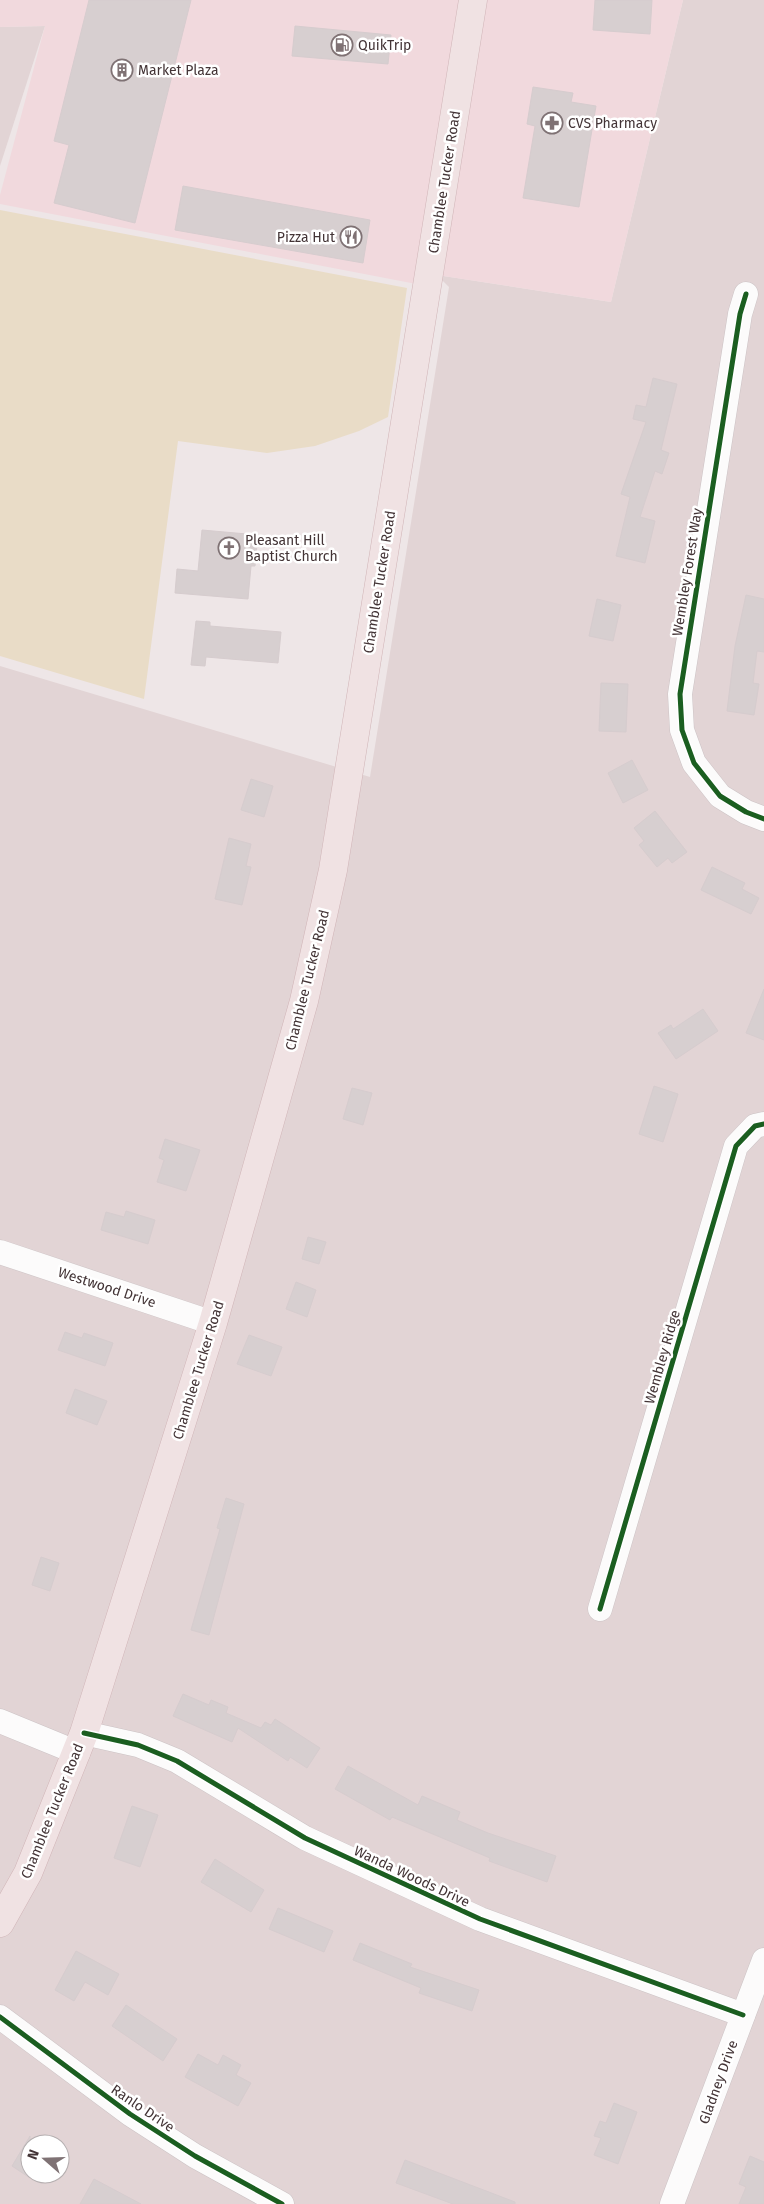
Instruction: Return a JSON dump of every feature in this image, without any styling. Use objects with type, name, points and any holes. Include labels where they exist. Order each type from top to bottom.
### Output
[{"type":"main road","name":"Chamblee Tucker Road","points":[[0,1923],[28,1873],[81,1743],[213,1323],[304,1000],[332,870],[473,0]]},
{"type":"street","name":"Wembley Forest Way","points":[[746,294],[740,314],[680,694],[682,730],[694,763],[720,796],[746,812],[764,818]]},
{"type":"street","name":"Wembley Ridge","points":[[600,1609],[736,1146],[755,1126],[764,1124]]},
{"type":"street","name":"Westwood Drive","points":[[0,1252],[213,1323]]},
{"type":"street","name":"Wanda Woods Drive","points":[[0,1721],[81,1743],[138,1746],[177,1761],[305,1838],[480,1919],[742,2016]]},
{"type":"street","name":"Gladney Drive","points":[[672,2204],[764,1960]]},
{"type":"street","name":"Ranlo Drive","points":[[0,2017],[130,2114],[195,2156],[282,2204]]},
{"type":"shaded area","points":[[0,0],[683,0],[611,302],[437,275],[432,287],[0,204],[0,195],[45,26],[0,27]]},
{"type":"shaded area","points":[[683,0],[764,0],[764,2204],[0,2204],[0,666],[370,777],[449,287],[437,275],[611,302]]},
{"type":"shaded area","points":[[45,26],[0,166],[0,27]]},
{"type":"shaded area","points":[[0,210],[407,288],[388,417],[359,431],[315,446],[267,453],[178,441],[144,699],[0,656]]},
{"type":"building","name":"Market Plaza","points":[[89,0],[191,0],[135,223],[54,203],[69,145],[54,141]]},
{"type":"building","points":[[595,0],[652,0],[650,34],[593,30]]},
{"type":"building","name":"QuikTrip","points":[[295,26],[391,35],[388,64],[292,56]]},
{"type":"building","name":"CVS Pharmacy","points":[[533,87],[573,93],[571,102],[596,106],[579,207],[523,198],[535,126],[527,124]]},
{"type":"building","points":[[183,186],[370,220],[363,263],[175,230]]},
{"type":"building","points":[[653,378],[677,384],[661,450],[669,453],[662,474],[655,471],[640,517],[655,521],[645,563],[616,556],[630,497],[621,494],[646,422],[633,419],[636,405],[646,407]]},
{"type":"building","points":[[202,530],[258,535],[255,566],[251,566],[248,599],[175,593],[177,569],[198,571]]},
{"type":"building","points":[[746,595],[764,599],[764,652],[757,651],[753,683],[759,684],[754,715],[727,711],[735,646]]},
{"type":"building","points":[[597,599],[621,605],[613,641],[589,636]]},
{"type":"building","points":[[196,621],[210,622],[210,626],[281,632],[278,663],[206,657],[205,666],[191,665]]},
{"type":"building","points":[[601,683],[628,684],[626,732],[599,731]]},
{"type":"building","points":[[632,760],[648,790],[623,803],[608,773]]},
{"type":"building","points":[[251,779],[273,786],[264,817],[241,810]]},
{"type":"building","points":[[655,811],[687,852],[672,863],[668,858],[657,867],[639,845],[644,841],[634,828]]},
{"type":"building","points":[[229,838],[251,844],[246,866],[251,867],[242,905],[215,899]]},
{"type":"building","points":[[712,867],[745,883],[742,889],[759,898],[751,914],[701,890]]},
{"type":"building","points":[[764,989],[764,1040],[746,1033]]},
{"type":"building","points":[[703,1009],[718,1031],[676,1059],[658,1033],[671,1025],[673,1029]]},
{"type":"building","points":[[654,1086],[678,1094],[663,1142],[639,1134]]},
{"type":"building","points":[[352,1088],[372,1093],[363,1125],[343,1119]]},
{"type":"building","points":[[165,1139],[200,1150],[186,1191],[157,1182],[164,1160],[159,1158]]},
{"type":"building","points":[[126,1211],[155,1220],[148,1244],[101,1230],[106,1212],[124,1217]]},
{"type":"building","points":[[308,1237],[326,1242],[319,1264],[302,1259]]},
{"type":"building","points":[[296,1282],[316,1290],[307,1317],[286,1309]]},
{"type":"building","points":[[65,1332],[82,1338],[84,1333],[113,1343],[105,1366],[58,1350]]},
{"type":"building","points":[[249,1335],[282,1347],[271,1376],[237,1364]]},
{"type":"building","points":[[75,1389],[107,1401],[97,1425],[66,1413]]},
{"type":"building","points":[[226,1498],[244,1504],[209,1635],[191,1630],[220,1529],[217,1528]]},
{"type":"building","points":[[41,1557],[59,1563],[50,1591],[32,1585]]},
{"type":"building","points":[[183,1694],[209,1705],[211,1700],[228,1707],[226,1713],[261,1728],[265,1722],[271,1725],[275,1719],[320,1748],[307,1768],[290,1757],[288,1761],[238,1728],[232,1742],[173,1716]]},
{"type":"building","points":[[348,1766],[418,1805],[422,1796],[460,1812],[457,1820],[488,1833],[556,1856],[547,1882],[489,1861],[490,1858],[392,1817],[390,1820],[335,1789]]},
{"type":"building","points":[[132,1806],[158,1815],[140,1867],[114,1858]]},
{"type":"building","points":[[215,1859],[264,1890],[251,1912],[201,1882]]},
{"type":"building","points":[[278,1908],[333,1931],[324,1952],[269,1929]]},
{"type":"building","points":[[360,1943],[412,1964],[410,1967],[479,1990],[472,2011],[419,1993],[421,1988],[353,1960]]},
{"type":"building","points":[[76,1951],[119,1974],[108,1995],[85,1982],[74,2001],[55,1990]]},
{"type":"building","points":[[126,2005],[177,2039],[163,2061],[112,2026]]},
{"type":"building","points":[[198,2054],[218,2065],[223,2055],[241,2065],[236,2075],[251,2083],[238,2106],[185,2077]]},
{"type":"building","points":[[614,2103],[637,2112],[618,2164],[594,2155],[601,2138],[594,2136],[600,2121],[606,2123]]},
{"type":"building","points":[[20,2153],[20,2171],[12,2166]]},
{"type":"building","points":[[750,2156],[764,2162],[764,2204],[739,2204],[746,2187],[739,2184]]},
{"type":"building","points":[[405,2160],[515,2202],[515,2204],[453,2204],[396,2183]]},
{"type":"building","points":[[94,2179],[141,2204],[80,2204]]},
{"type":"cycle path","points":[[746,294],[740,314],[680,694],[682,730],[694,763],[720,796],[746,812],[764,819]]},
{"type":"cycle path","points":[[600,1609],[736,1146],[755,1126],[764,1124]]},
{"type":"cycle path","points":[[84,1733],[138,1745],[177,1761],[305,1838],[480,1919],[743,2015]]},
{"type":"cycle path","points":[[0,2017],[130,2114],[195,2156],[282,2204]]},
{"type":"place","name":"QuikTrip","points":[[342,45]]},
{"type":"place","name":"Market Plaza","points":[[122,70]]},
{"type":"place","name":"CVS Pharmacy","points":[[552,123]]},
{"type":"place","name":"Pizza Hut","points":[[351,237]]},
{"type":"place","name":"Pleasant Hill Baptist Church","points":[[229,548]]}]
